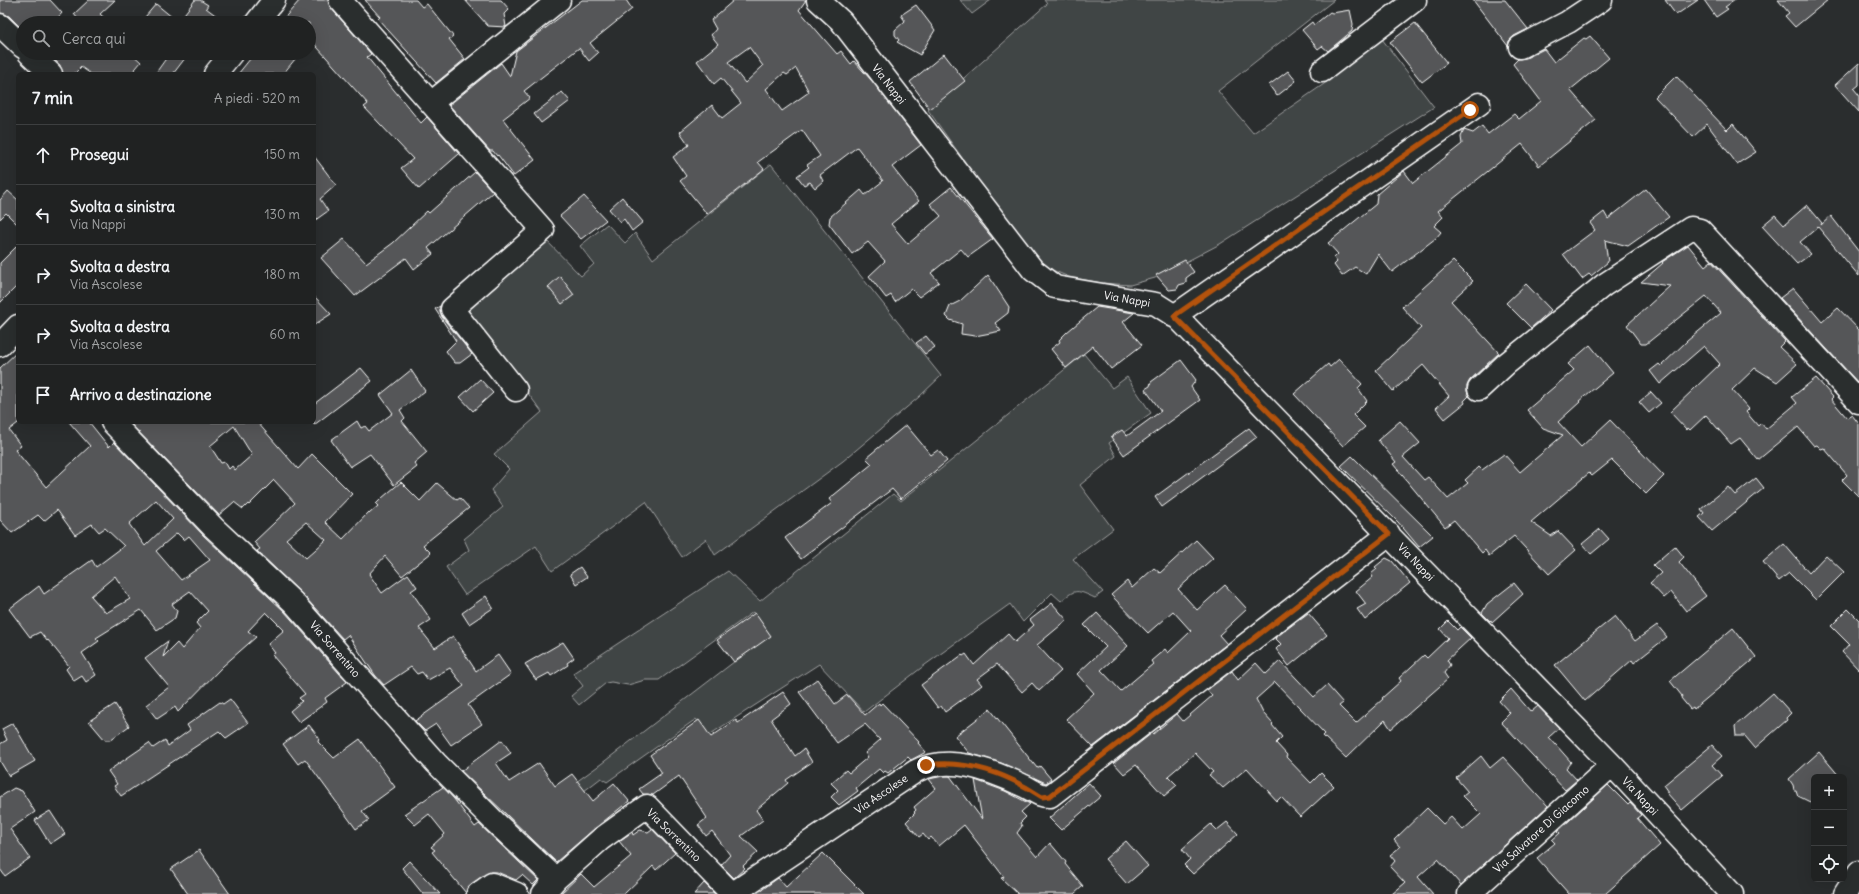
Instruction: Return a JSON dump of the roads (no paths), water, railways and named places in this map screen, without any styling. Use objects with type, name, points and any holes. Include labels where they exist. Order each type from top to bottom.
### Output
[{"type":"street","points":[[261,16],[274,0]]},
{"type":"street","points":[[340,0],[543,230],[452,309],[516,390]]},
{"type":"street","points":[[431,103],[560,0]]},
{"type":"street","name":"Via Nappi","points":[[818,0],[841,21],[1033,270],[1055,286],[1156,304],[1174,316],[1389,534],[1612,765],[1732,894]]},
{"type":"street","points":[[1322,71],[1415,0]]},
{"type":"street","points":[[1520,47],[1568,22],[1601,0]]},
{"type":"street","points":[[0,25],[16,40]]},
{"type":"street","points":[[36,60],[49,72]]},
{"type":"street","points":[[217,72],[226,60]]},
{"type":"street","points":[[1174,316],[1479,104]]},
{"type":"street","points":[[1479,389],[1506,364],[1604,285],[1691,228],[1700,230],[1859,402]]},
{"type":"street","points":[[0,345],[16,328]]},
{"type":"street","name":"Via Sorrentino","points":[[114,424],[212,527],[294,602],[436,763],[494,822],[550,887],[601,838],[647,806],[732,894]]},
{"type":"street","name":"Via Ascolese","points":[[732,894],[926,765],[939,764],[978,767],[1002,775],[1029,788],[1042,797],[1050,796],[1389,534]]},
{"type":"street","name":"Via Salvatore Di Giacomo","points":[[1469,894],[1612,765]]},
{"type":"street","points":[[1845,894],[1859,872]]},
{"type":"street","points":[[478,894],[492,884],[516,894]]}]
